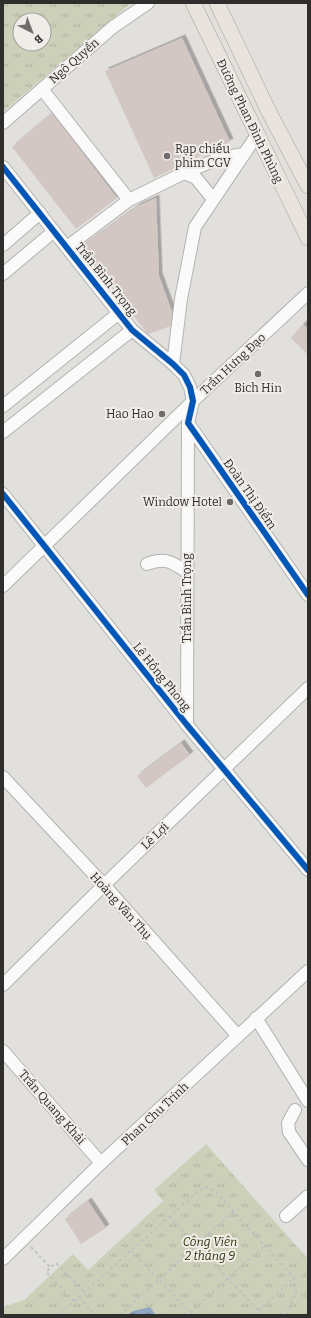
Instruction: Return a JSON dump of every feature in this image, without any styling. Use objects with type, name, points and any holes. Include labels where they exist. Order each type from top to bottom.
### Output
[{"type":"main road","name":"Đường Phan Đình Phùng","points":[[193,3],[308,238]]},
{"type":"main road","name":"Đường Phan Đình Phùng","points":[[217,3],[269,112],[308,186]]},
{"type":"street","name":"Ngô Quyền","points":[[3,123],[113,27],[148,3]]},
{"type":"street","points":[[42,89],[129,200]]},
{"type":"street","points":[[173,364],[181,299],[195,227],[257,135]]},
{"type":"street","points":[[66,247],[129,200],[184,173],[220,158],[244,154]]},
{"type":"street","name":"Trần Bình Trọng","points":[[3,167],[132,330],[184,375],[190,388],[193,401]]},
{"type":"street","points":[[184,173],[196,178],[213,199]]},
{"type":"street","points":[[3,245],[40,213]]},
{"type":"street","points":[[3,274],[54,231]]},
{"type":"street","name":"Trần Hưng Đạo","points":[[3,586],[193,401],[308,293]]},
{"type":"street","points":[[3,406],[119,313]]},
{"type":"street","points":[[3,432],[132,330]]},
{"type":"street","points":[[188,423],[193,401]]},
{"type":"street","name":"Trần Bình Trọng","points":[[187,725],[188,423]]},
{"type":"street","name":"Đoàn Thị Điểm","points":[[188,423],[308,595]]},
{"type":"street","name":"Lê Hồng Phong","points":[[3,494],[187,725],[308,870]]},
{"type":"street","points":[[147,564],[158,560],[165,560],[187,572]]},
{"type":"street","name":"Lê Lợi","points":[[3,985],[308,688]]},
{"type":"street","name":"Hoàng Văn Thụ","points":[[3,777],[104,885],[238,1036]]},
{"type":"street","name":"Phan Chu Trinh","points":[[3,1258],[101,1163],[308,971]]},
{"type":"street","points":[[256,1018],[308,1101]]},
{"type":"street","name":"Trần Quang Khải","points":[[3,1051],[101,1163]]},
{"type":"street","points":[[295,1110],[288,1123],[289,1132],[308,1160]]},
{"type":"street","points":[[286,1216],[308,1196]]},
{"type":"path","points":[[55,1315],[61,1313],[74,1302],[169,1216],[198,1191],[206,1187],[215,1191],[294,1278],[296,1291],[286,1315]]},
{"type":"path","points":[[120,1315],[233,1212]]},
{"type":"path","points":[[169,1216],[259,1311]]},
{"type":"path","points":[[24,1239],[51,1268]]},
{"type":"path","points":[[190,1313],[264,1246]]},
{"type":"path","points":[[131,1251],[193,1315]]},
{"type":"path","points":[[74,1302],[46,1272],[56,1263],[84,1292]]},
{"type":"path","points":[[254,1315],[294,1278]]},
{"type":"path","points":[[79,1297],[95,1315]]},
{"type":"green space","points":[[3,3],[131,3],[3,112]]},
{"type":"green space","name":"Công Viên 2 tháng 9","points":[[206,1144],[308,1259],[308,1315],[3,1315],[3,1307],[24,1300],[73,1254],[88,1270],[163,1201],[154,1190]]},
{"type":"water","points":[[150,1307],[156,1315],[128,1315],[133,1311]]},
{"type":"building","points":[[182,38],[230,142],[154,178],[105,71]]},
{"type":"building","points":[[52,113],[117,198],[76,229],[12,147]]},
{"type":"building","points":[[156,198],[159,276],[172,312],[171,326],[148,334],[80,248],[138,206]]},
{"type":"building","points":[[303,324],[308,329],[308,355],[291,338]]},
{"type":"building","points":[[181,743],[190,755],[146,788],[137,776]]},
{"type":"building","points":[[88,1201],[106,1228],[81,1244],[65,1219]]},
{"type":"cycle path","points":[[3,167],[132,330],[184,375],[190,387],[193,401],[188,423],[308,595]]},
{"type":"cycle path","points":[[3,494],[187,725],[308,870]]},
{"type":"place","name":"Rạp chiếu phim CGV","points":[[167,156]]},
{"type":"place","name":"Bich Hin","points":[[258,374]]},
{"type":"place","name":"Hao Hao","points":[[162,414]]},
{"type":"place","name":"Window Hotel","points":[[230,502]]}]
